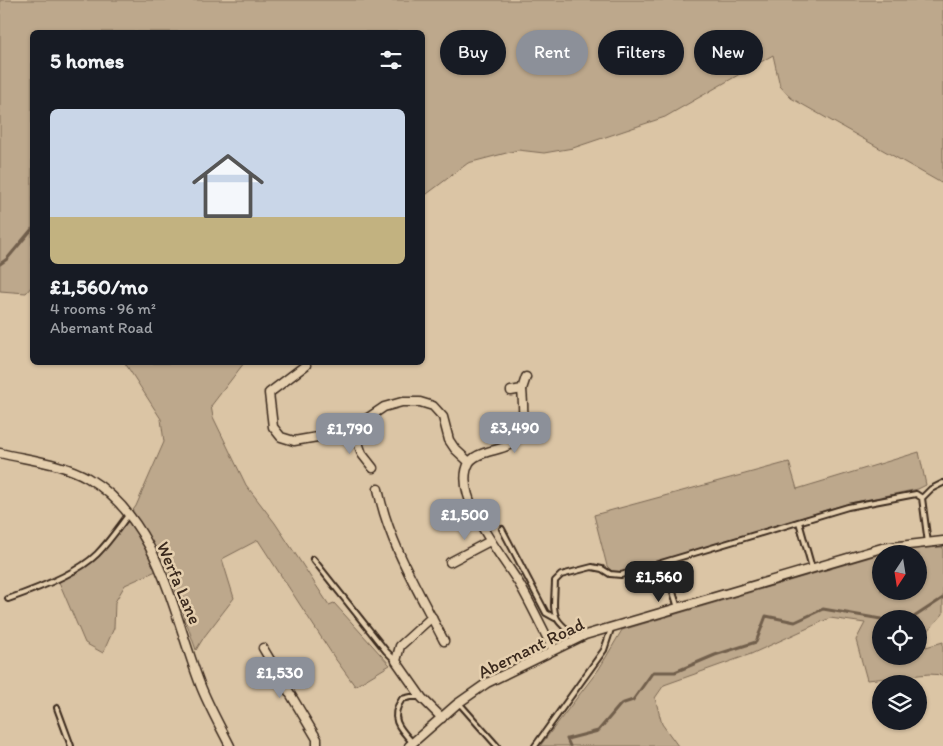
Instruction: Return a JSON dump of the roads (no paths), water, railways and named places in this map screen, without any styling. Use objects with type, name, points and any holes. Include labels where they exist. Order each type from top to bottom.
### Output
[{"type":"street","points":[[306,365],[269,393],[273,427],[281,437],[294,441],[319,435],[341,433],[354,428],[384,407],[402,402],[420,402],[433,406],[443,417],[449,440],[455,449],[469,462]]},
{"type":"street","points":[[526,377],[522,389],[524,412],[522,428],[516,440],[508,446],[478,455],[469,462],[466,472],[466,486],[471,504],[490,541],[521,587],[553,649]]},
{"type":"street","points":[[511,391],[522,389]]},
{"type":"street","points":[[354,428],[362,454],[373,468]]},
{"type":"street","name":"Werfa Lane","points":[[0,454],[64,467],[87,477],[109,492],[129,514],[158,562],[172,597],[200,685],[230,746]]},
{"type":"street","points":[[378,489],[384,516],[396,547],[444,641]]},
{"type":"street","points":[[450,562],[490,541]]},
{"type":"street","name":"Abernant Road","points":[[411,744],[459,703],[487,683],[578,638],[882,548],[943,542]]},
{"type":"street","points":[[432,617],[400,646],[396,661],[422,698],[442,718]]},
{"type":"street","points":[[263,648],[317,739],[317,746]]},
{"type":"lane","points":[[922,498],[931,488],[943,483]]},
{"type":"lane","points":[[555,618],[555,581],[561,575],[592,567],[602,568],[610,574],[621,575],[848,507],[916,494],[922,498],[928,543]]},
{"type":"lane","points":[[8,599],[39,588],[98,554],[129,514]]},
{"type":"lane","points":[[799,522],[812,569]]},
{"type":"lane","points":[[502,529],[546,613],[555,618],[562,627],[578,638]]},
{"type":"lane","points":[[313,560],[396,661]]},
{"type":"lane","points":[[664,563],[678,608]]},
{"type":"lane","points":[[535,746],[604,650],[611,629]]},
{"type":"lane","points":[[411,744],[401,731],[396,718],[396,709],[402,699],[411,696],[422,698]]},
{"type":"lane","points":[[459,703],[497,746]]},
{"type":"lane","points":[[57,708],[72,746]]},
{"type":"waterway","points":[[0,264],[7,259],[30,231]]},
{"type":"waterway","points":[[925,610],[943,598]]},
{"type":"waterway","points":[[570,746],[567,739],[598,731],[621,704],[633,700],[653,672],[675,672],[715,655],[756,642],[766,616],[795,622],[823,609],[872,617]]}]
